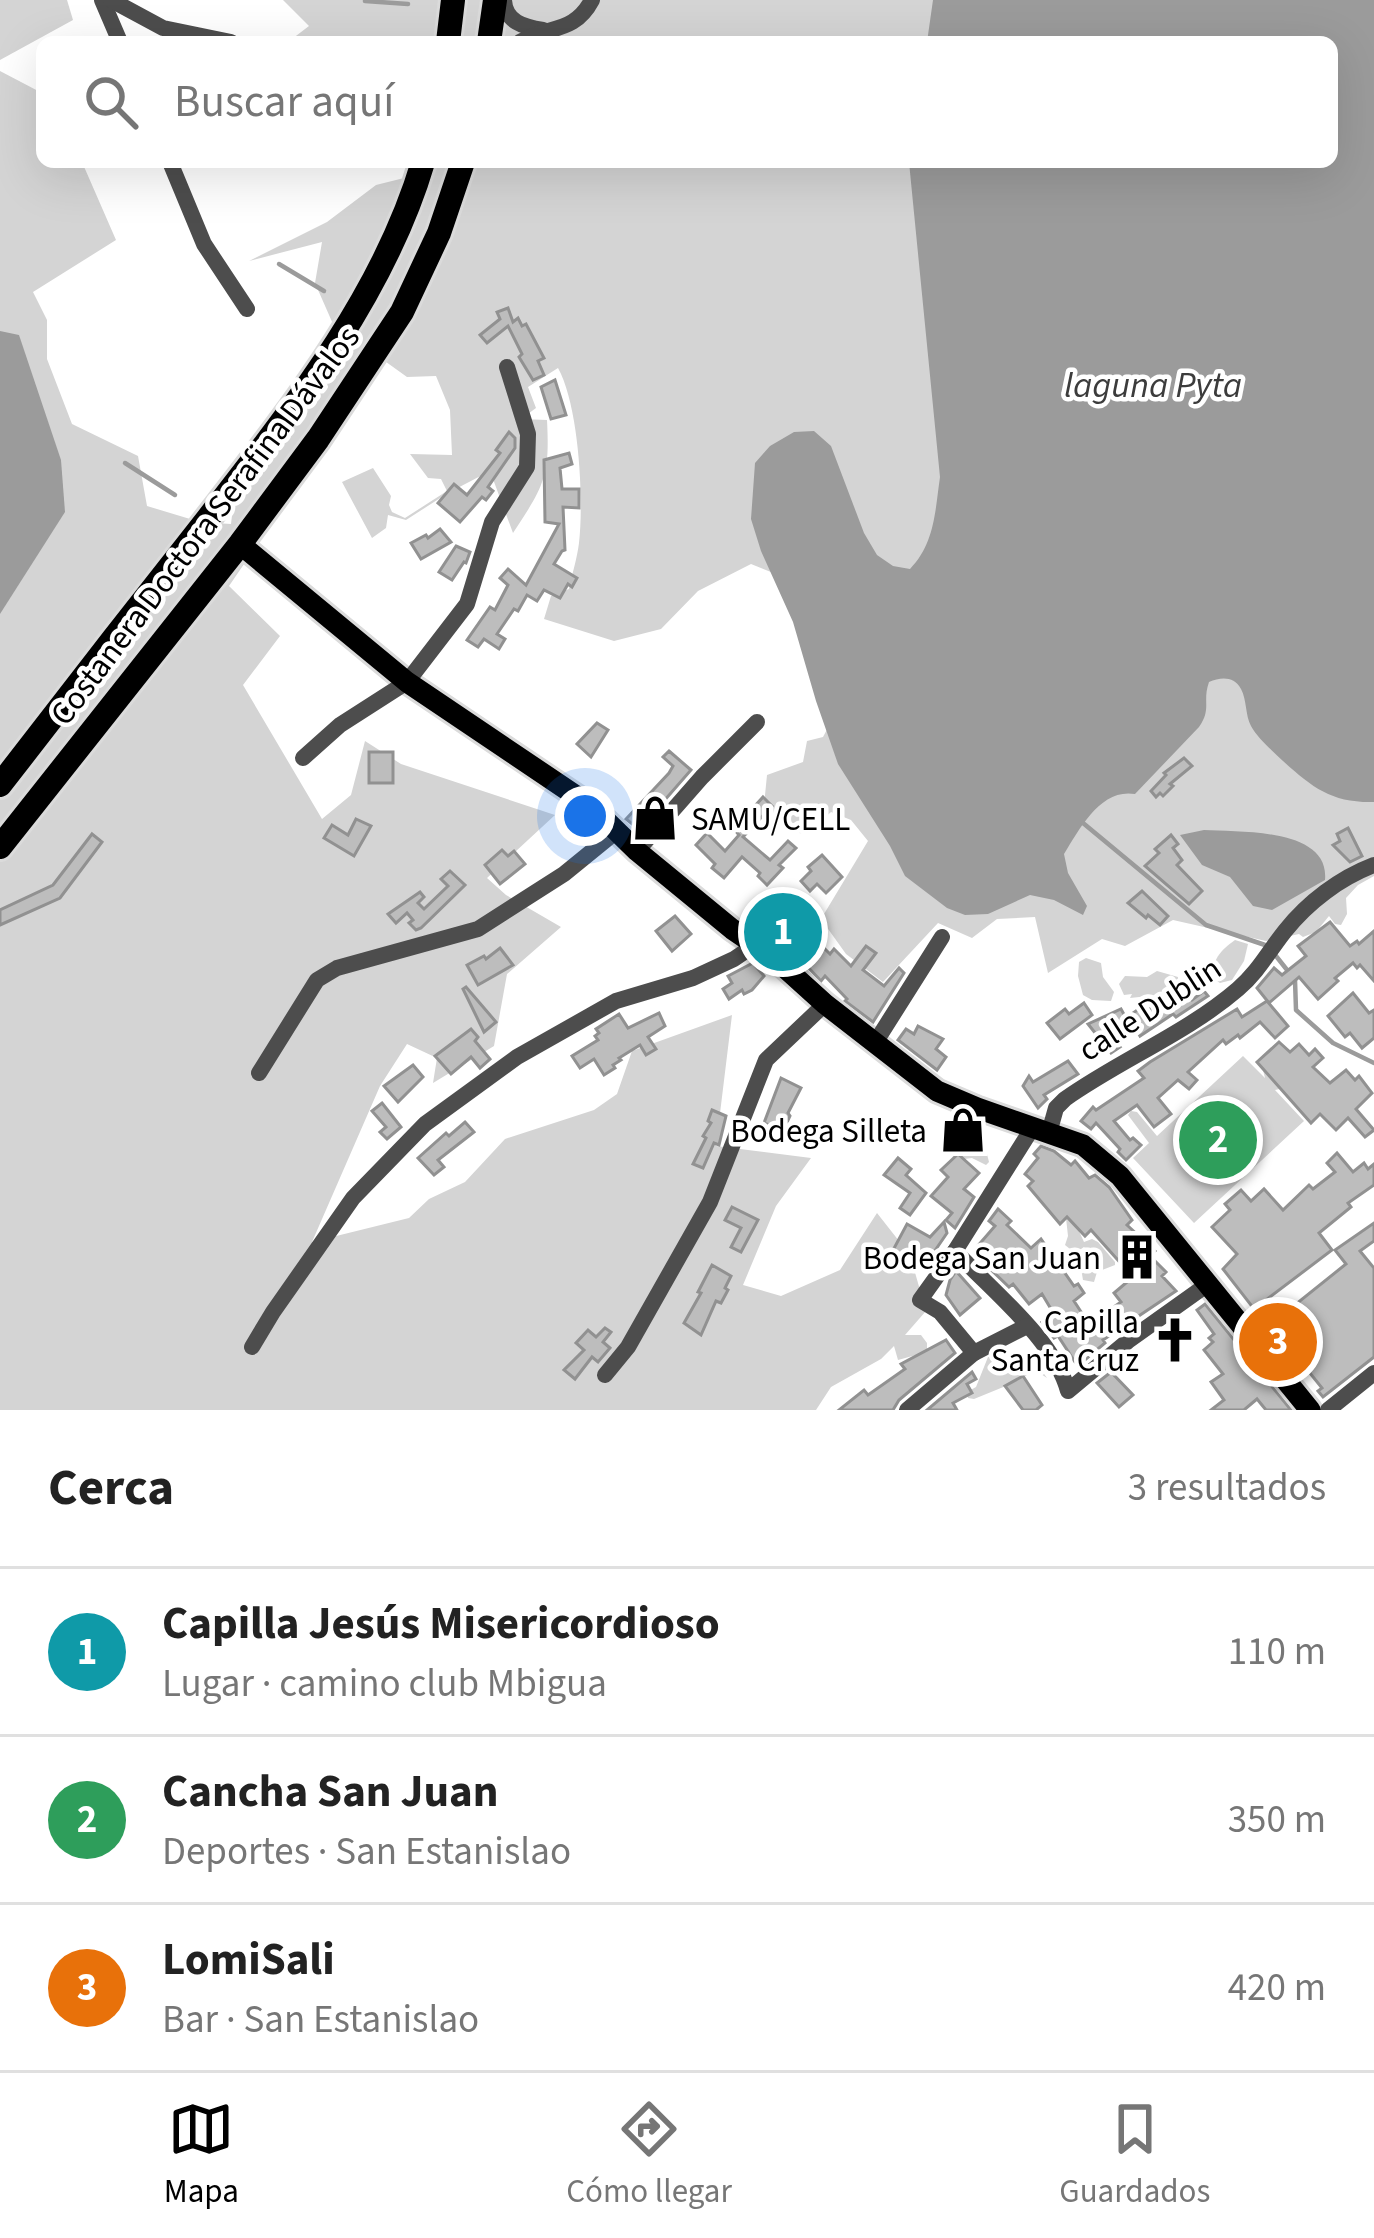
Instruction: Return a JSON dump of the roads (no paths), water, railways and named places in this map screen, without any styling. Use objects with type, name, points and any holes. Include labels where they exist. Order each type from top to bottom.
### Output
[{"type":"highway","points":[[449,36],[453,0]]},
{"type":"highway","points":[[491,36],[500,0]]},
{"type":"highway","name":"Costanera Doctora Serafina Dávalos","points":[[0,784],[288,411],[369,292],[421,168]]},
{"type":"highway","name":"Costanera Doctora Serafina Dávalos","points":[[0,847],[318,439],[402,312],[463,168]]},
{"type":"highway","points":[[227,493],[225,527],[240,544]]},
{"type":"main road","points":[[240,544],[407,682],[591,806],[637,851],[937,1091],[1083,1145],[1120,1176],[1310,1410]]},
{"type":"street","points":[[106,0],[118,36]]},
{"type":"street","points":[[106,0],[163,28],[202,36]]},
{"type":"street","points":[[500,0],[511,19],[544,30]]},
{"type":"street","points":[[532,36],[569,25],[592,0]]},
{"type":"street","points":[[172,168],[204,244],[247,309]]},
{"type":"street","points":[[303,758],[340,725],[407,682],[467,604],[492,523],[527,466],[528,434],[507,367]]},
{"type":"street","points":[[637,851],[757,722]]},
{"type":"street","points":[[259,1072],[317,980],[337,968],[478,929],[564,874],[618,830]]},
{"type":"street","name":"calle Dublin","points":[[974,1353],[940,1312],[920,1300],[1056,1108],[1235,992],[1299,916],[1336,884],[1374,865]]},
{"type":"street","points":[[875,1043],[942,938]]},
{"type":"street","points":[[252,1347],[353,1198],[425,1124],[517,1057],[616,1001],[693,978],[756,944]]},
{"type":"street","points":[[605,1375],[628,1347],[710,1202],[766,1060],[825,1004]]},
{"type":"street","points":[[955,1251],[1027,1326],[1052,1357],[1068,1390],[1208,1284]]},
{"type":"street","points":[[907,1410],[974,1353],[1027,1326]]},
{"type":"street","points":[[1328,1410],[1374,1373]]},
{"type":"water","name":"laguna Pyta","points":[[933,0],[1374,0],[1374,802],[1335,797],[1304,779],[1254,731],[1238,685],[1227,679],[1209,682],[1199,727],[1135,794],[1102,803],[1064,854],[1068,873],[1087,906],[1083,915],[1054,900],[1030,895],[988,914],[965,915],[947,908],[905,876],[838,764],[793,622],[751,519],[755,463],[770,446],[794,432],[814,431],[831,446],[877,555],[893,566],[910,569],[929,537],[940,477],[910,168],[1338,168],[1338,36],[928,36]]},
{"type":"water","points":[[0,331],[19,335],[61,460],[65,512],[0,614]]},
{"type":"water","points":[[1204,830],[1260,833],[1299,842],[1323,863],[1325,880],[1272,910],[1253,906],[1230,877],[1202,865],[1180,835]]},
{"type":"waterway","points":[[365,1],[408,4]]},
{"type":"waterway","points":[[279,264],[324,291]]},
{"type":"waterway","points":[[125,463],[175,495]]},
{"type":"waterway","points":[[1083,823],[1206,925],[1265,945]]},
{"type":"waterway","points":[[1276,956],[1295,980],[1296,1010],[1333,1043],[1374,1063]]},
{"type":"place","name":"SAMU/CELL","points":[[655,818]]},
{"type":"place","name":"Capilla Jesús Misericordioso","points":[[783,932]]},
{"type":"place","name":"Bodega Silleta","points":[[963,1130]]},
{"type":"place","name":"Cancha San Juan","points":[[1218,1140]]},
{"type":"place","name":"Bodega San Juan","points":[[1137,1257]]},
{"type":"place","name":"Capilla Santa Cruz","points":[[1175,1340]]},
{"type":"place","name":"LomiSali","points":[[1278,1342]]}]
